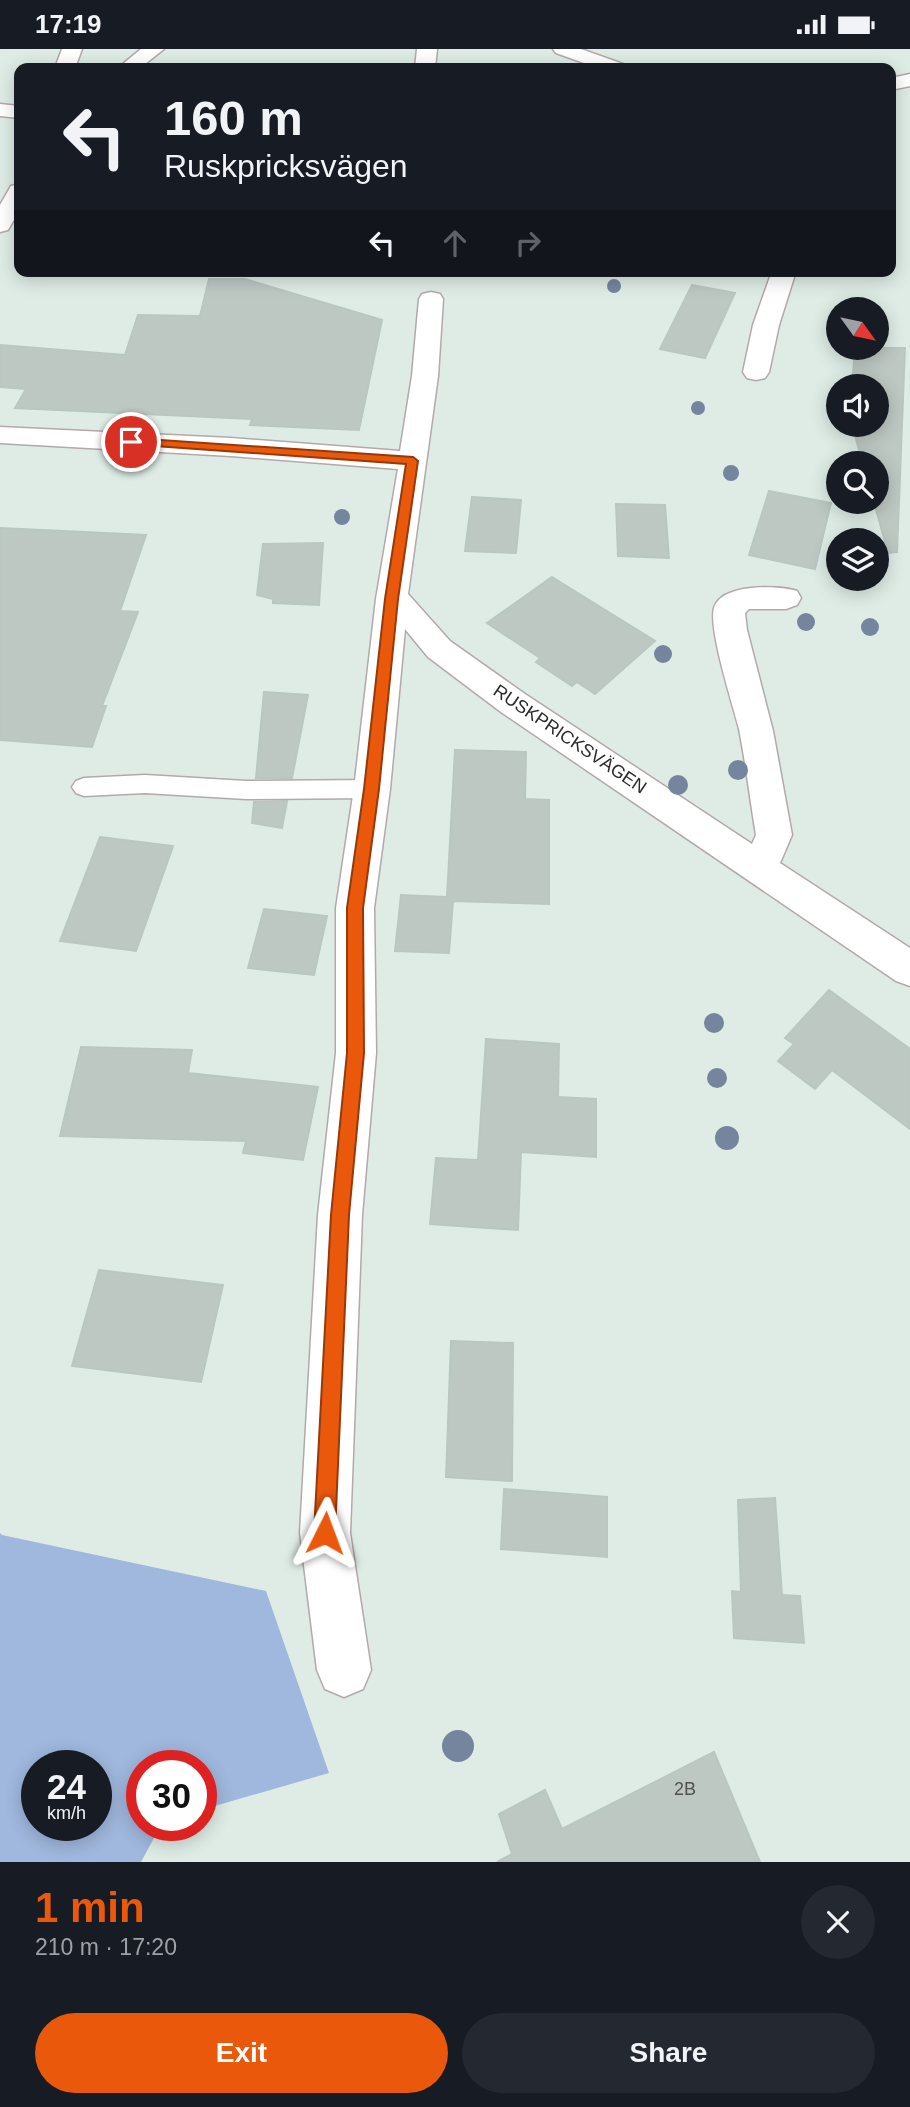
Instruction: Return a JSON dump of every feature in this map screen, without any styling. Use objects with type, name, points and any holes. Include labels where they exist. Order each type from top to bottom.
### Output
[{"type":"street","points":[[135,63],[153,49]]},
{"type":"street","points":[[563,49],[602,63]]},
{"type":"street","points":[[0,225],[14,200]]},
{"type":"street","points":[[756,372],[766,325],[782,277]]},
{"type":"street","points":[[344,1670],[325,1533],[340,1215],[356,1053],[355,908],[372,789],[392,599],[425,376],[431,299]]},
{"type":"street","points":[[0,435],[231,447],[413,461]]},
{"type":"street","points":[[760,866],[774,835],[756,731],[731,630],[730,609],[742,599],[786,598]]},
{"type":"street","name":"RUSKPRICKSVÄGEN","points":[[392,599],[400,603],[439,649],[513,703],[910,969]]},
{"type":"lane","points":[[84,787],[145,785],[246,790],[372,789]]},
{"type":"shaded area","points":[[0,1533],[266,1591],[329,1773],[217,1805],[217,1750],[126,1750],[126,1841],[152,1841],[141,1862],[0,1862]]},
{"type":"building","points":[[209,279],[245,279],[382,320],[359,430],[250,425],[252,419],[15,408],[26,389],[0,387],[0,345],[125,355],[138,315],[200,316]]},
{"type":"building","points":[[692,285],[735,293],[705,358],[660,349]]},
{"type":"building","points":[[889,348],[905,348],[897,552],[889,553],[889,528],[881,528],[877,514],[889,514],[889,451],[859,451],[855,437],[889,437],[889,374],[853,374],[854,361],[889,361]]},
{"type":"building","points":[[769,491],[826,502],[826,514],[828,514],[815,569],[749,555]]},
{"type":"building","points":[[472,497],[521,500],[516,553],[465,551]]},
{"type":"building","points":[[616,504],[665,505],[669,558],[618,556]]},
{"type":"building","points":[[0,528],[146,535],[120,611],[138,612],[102,706],[106,706],[92,747],[0,740]]},
{"type":"building","points":[[323,543],[319,605],[273,603],[273,599],[257,595],[263,544]]},
{"type":"building","points":[[552,577],[655,641],[595,694],[577,682],[572,686],[536,662],[540,658],[487,623]]},
{"type":"building","points":[[264,692],[308,695],[292,778],[256,778]]},
{"type":"building","points":[[455,750],[526,752],[525,799],[549,800],[549,904],[453,901],[449,953],[395,951],[401,895],[447,897]]},
{"type":"building","points":[[287,801],[282,828],[252,823],[254,802]]},
{"type":"building","points":[[100,837],[173,846],[136,951],[60,941]]},
{"type":"building","points":[[264,909],[327,916],[314,975],[248,968]]},
{"type":"building","points":[[829,990],[910,1049],[910,1129],[832,1070],[815,1089],[778,1061],[794,1044],[785,1038]]},
{"type":"building","points":[[486,1039],[559,1044],[558,1097],[596,1099],[596,1157],[521,1152],[518,1230],[430,1224],[436,1158],[478,1160]]},
{"type":"building","points":[[81,1047],[192,1050],[188,1073],[318,1087],[303,1160],[243,1153],[246,1141],[60,1136]]},
{"type":"building","points":[[99,1270],[223,1285],[201,1382],[72,1366]]},
{"type":"building","points":[[451,1341],[513,1343],[512,1481],[446,1477]]},
{"type":"building","points":[[504,1489],[607,1497],[607,1557],[501,1549]]},
{"type":"building","points":[[775,1498],[782,1595],[800,1596],[804,1643],[734,1638],[732,1591],[741,1592],[738,1500]]},
{"type":"building","points":[[714,1752],[760,1862],[497,1862],[512,1854],[499,1814],[545,1790],[562,1829]]},
{"type":"route","points":[[131,442],[413,461],[392,599],[372,789],[355,908],[356,1053],[340,1215],[335,1366],[325,1533]]}]
